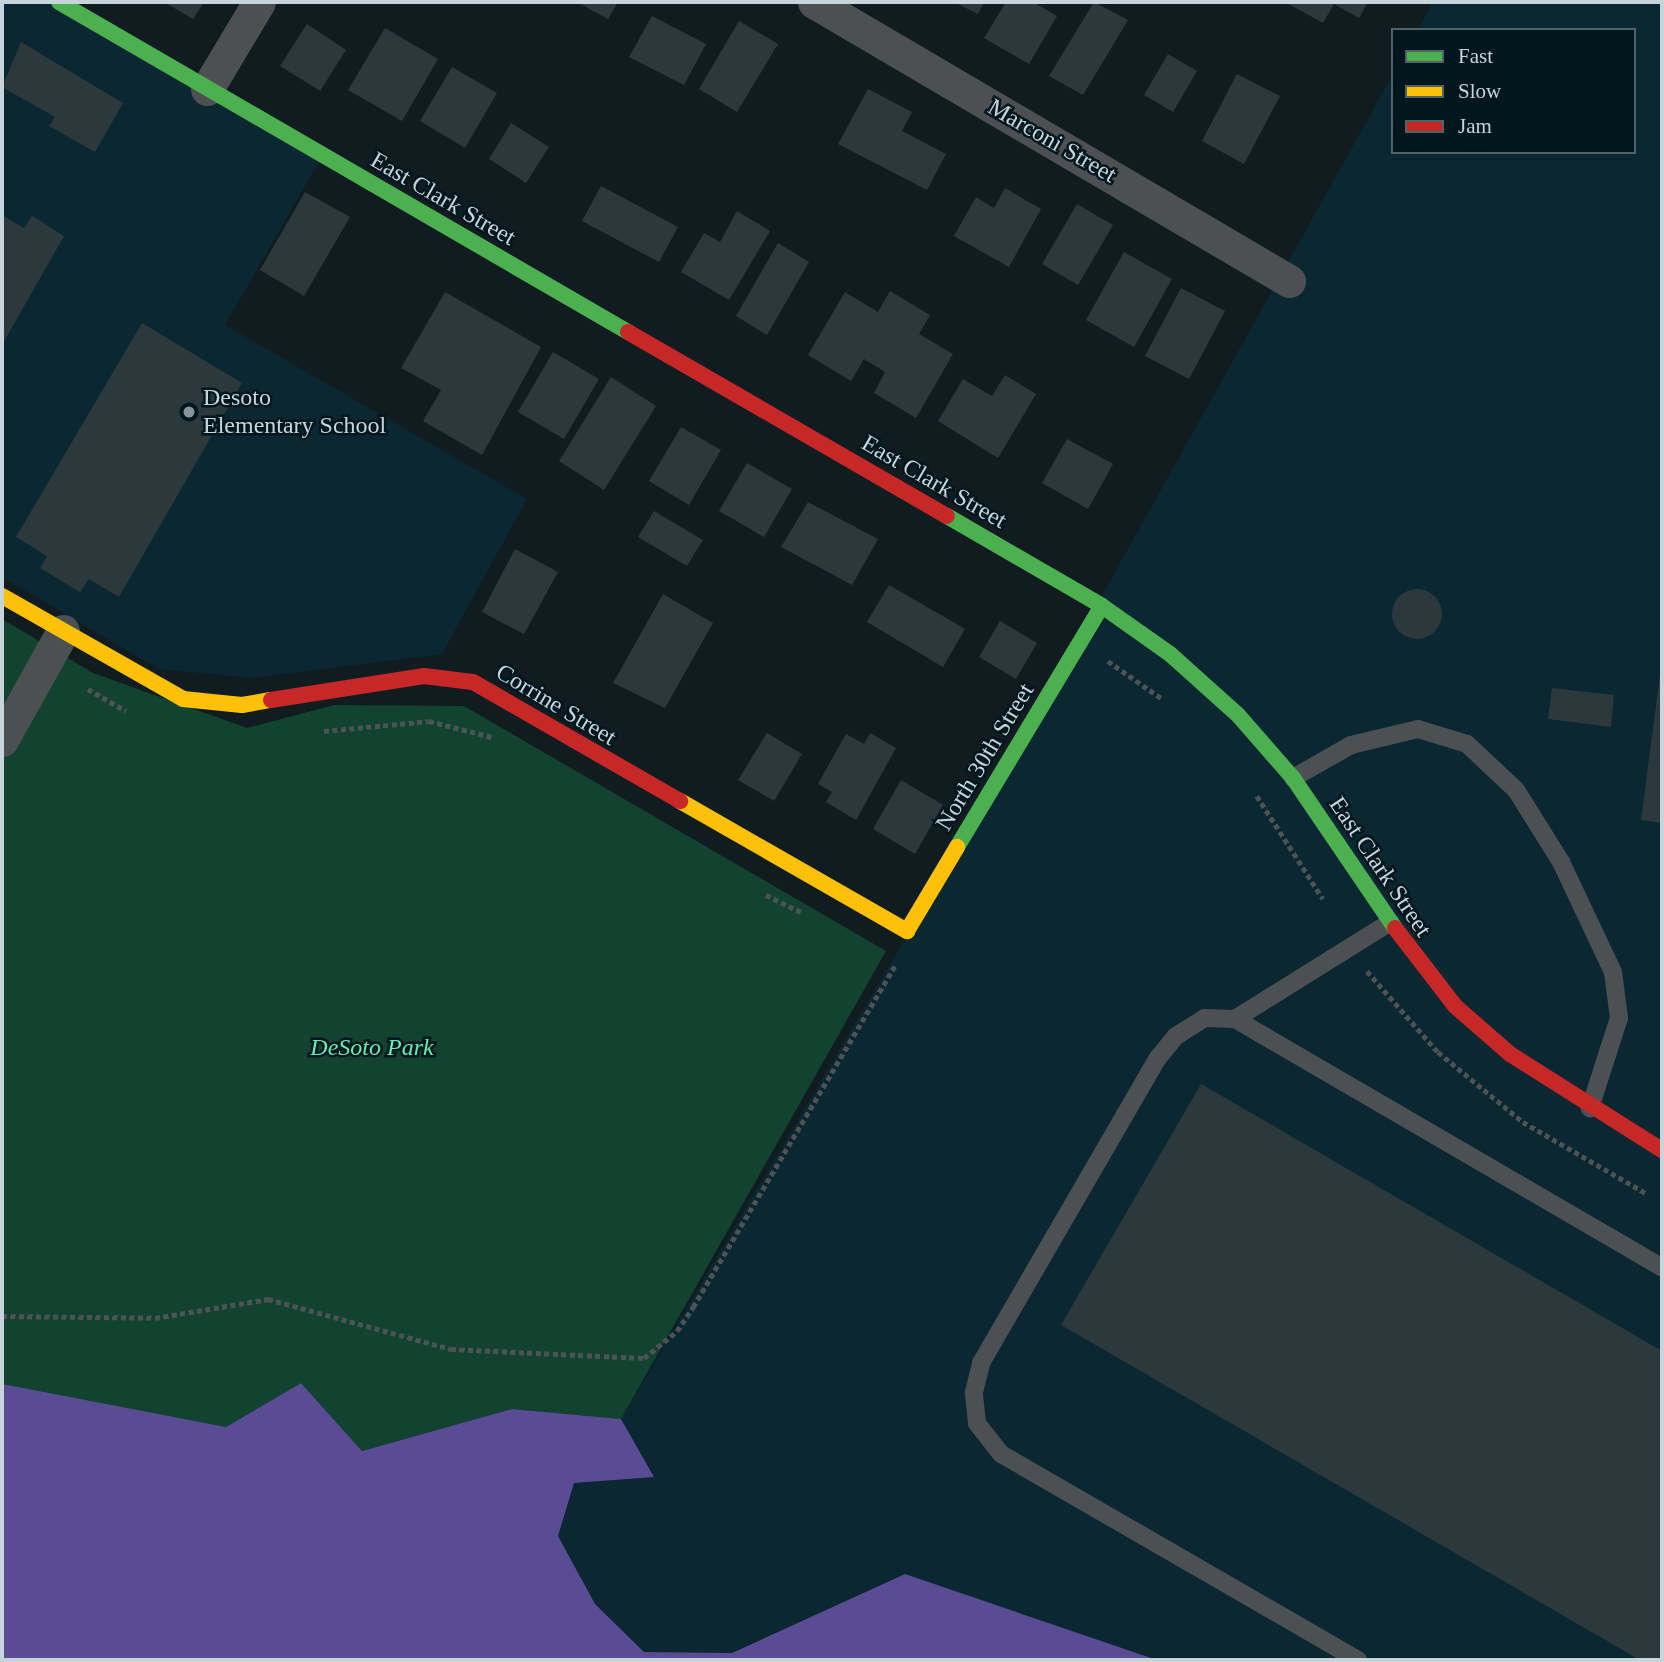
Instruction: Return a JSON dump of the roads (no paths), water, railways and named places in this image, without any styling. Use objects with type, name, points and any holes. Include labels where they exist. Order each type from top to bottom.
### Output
[{"type":"street","name":"East Clark Street","points":[[59,2],[1102,606],[1238,715],[1293,778],[1390,922],[1455,1006],[1510,1054],[1590,1108],[1662,1150]]},
{"type":"street","points":[[207,89],[259,2]]},
{"type":"street","name":"Marconi Street","points":[[814,2],[1289,281]]},
{"type":"street","name":"Corrine Street","points":[[2,596],[183,699],[242,705],[424,676],[473,682],[907,932]]},
{"type":"street","name":"North 30th Street","points":[[907,932],[1102,606]]},
{"type":"street","points":[[2,740],[63,631]]},
{"type":"lane","points":[[1293,778],[1350,745],[1418,730],[1467,744],[1516,790],[1561,862],[1613,972],[1619,1018],[1590,1108]]},
{"type":"lane","points":[[1235,1019],[1390,922]]},
{"type":"lane","points":[[1358,1660],[1001,1454],[977,1423],[974,1392],[986,1353],[1158,1058],[1176,1036],[1205,1018],[1235,1019],[1662,1268]]},
{"type":"place","name":"Desoto Elementary School","points":[[189,412]]},
{"type":"park label","name":"DeSoto Park","points":[[372,1048]]}]
